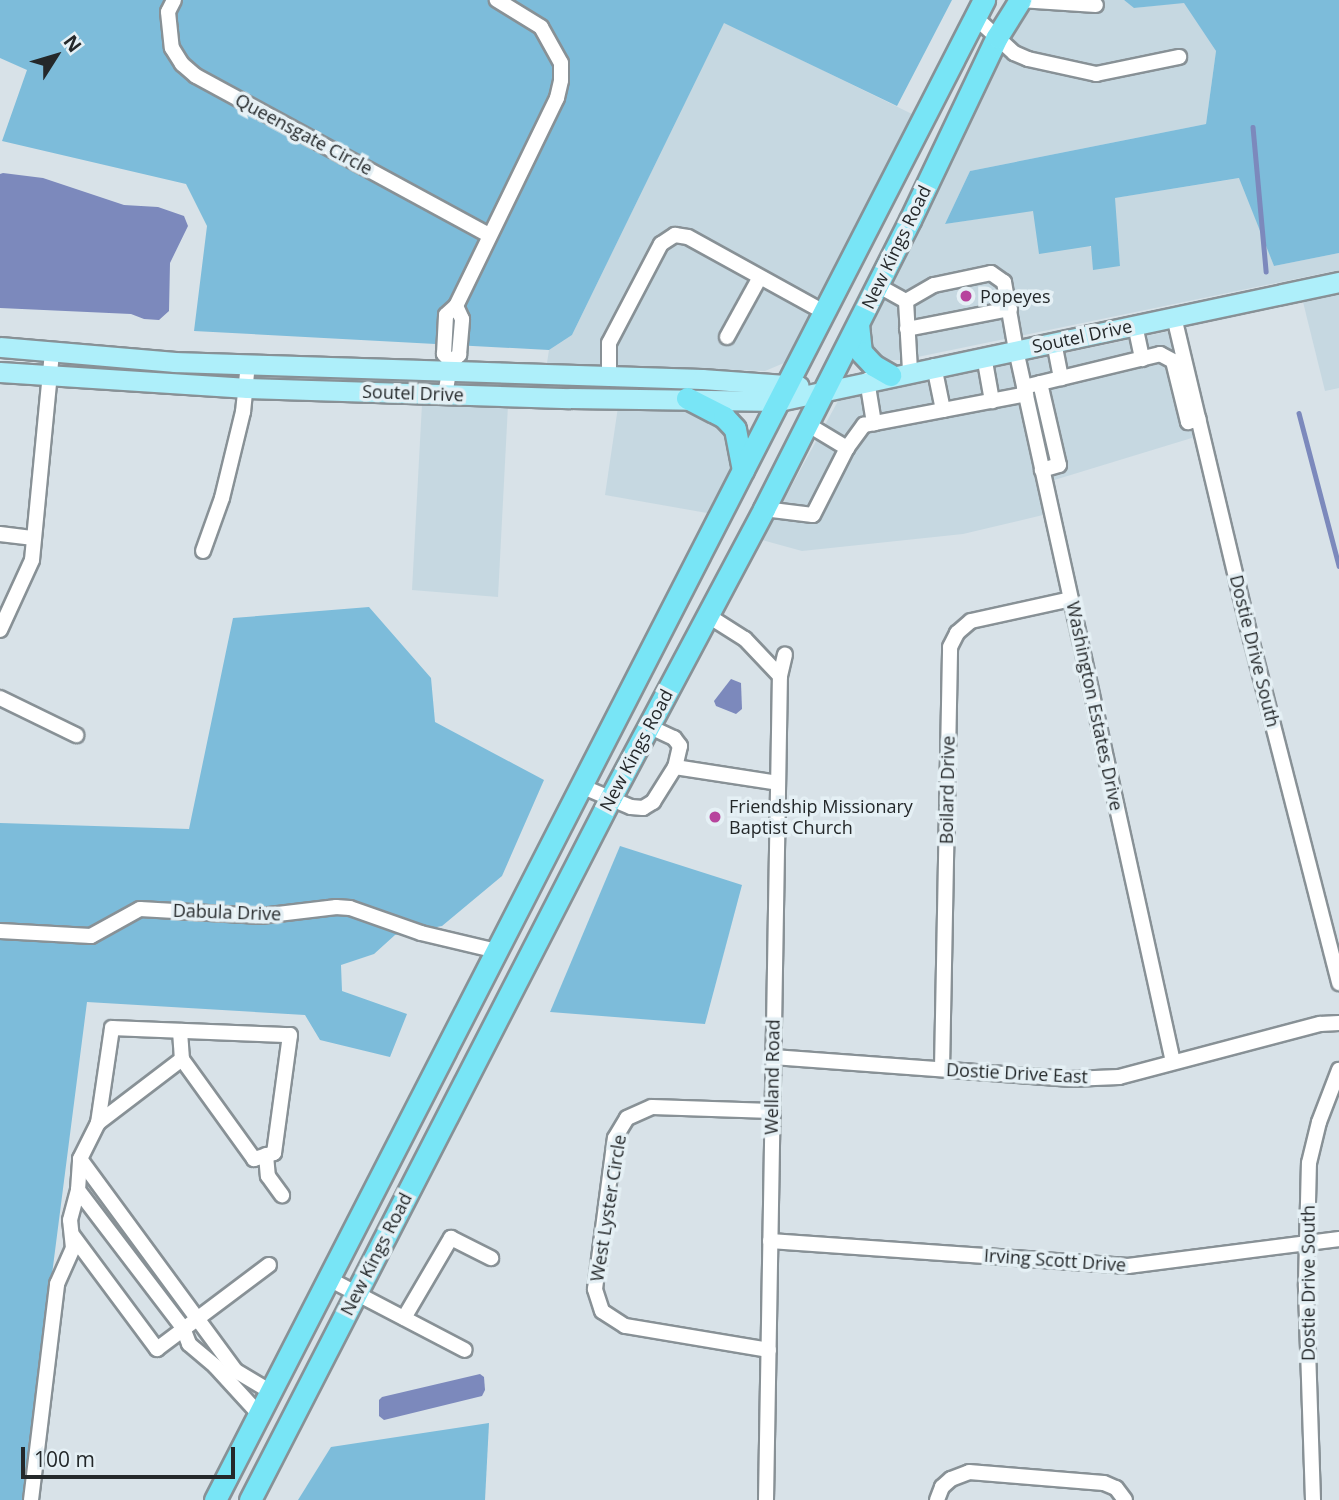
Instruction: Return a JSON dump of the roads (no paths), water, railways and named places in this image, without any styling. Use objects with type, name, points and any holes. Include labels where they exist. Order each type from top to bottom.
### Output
[{"type":"highway","name":"New Kings Road","points":[[250,1500],[611,797],[764,509],[858,324],[997,37],[1020,0]]},
{"type":"highway","name":"New Kings Road","points":[[215,1500],[980,8]]},
{"type":"highway","points":[[858,324],[861,352],[873,365],[900,373]]},
{"type":"highway","points":[[687,398],[724,417],[736,431],[743,470]]},
{"type":"main road","name":"Soutel Drive","points":[[0,372],[247,388],[445,395],[687,398],[824,390],[1339,282]]},
{"type":"main road","name":"Soutel Drive","points":[[0,347],[52,353],[248,363],[451,367],[609,376],[783,392]]},
{"type":"street","name":"Queensgate Circle","points":[[174,0],[168,12],[172,48],[182,64],[196,76],[489,235]]},
{"type":"street","points":[[445,395],[451,367],[444,354],[446,315],[456,306],[557,98],[561,80],[561,63],[541,26],[497,0]]},
{"type":"street","points":[[1020,0],[1096,5]]},
{"type":"street","points":[[980,8],[997,37],[1014,52],[1028,59],[1096,74],[1179,57]]},
{"type":"street","points":[[609,376],[609,343],[661,244],[675,235],[688,237],[824,312]]},
{"type":"street","name":"Washington Estates Drive","points":[[906,301],[934,285],[990,274],[1004,282],[1016,350],[1173,1062]]},
{"type":"street","points":[[727,337],[760,277]]},
{"type":"street","points":[[877,285],[906,301],[906,329],[900,373]]},
{"type":"street","points":[[906,329],[1010,309]]},
{"type":"street","name":"Dostie Drive South","points":[[1174,317],[1179,360],[1199,419],[1339,984]]},
{"type":"street","points":[[1135,325],[1142,359]]},
{"type":"street","points":[[1054,342],[1061,378]]},
{"type":"street","points":[[0,630],[29,570],[52,353]]},
{"type":"street","points":[[764,509],[813,515],[847,447],[864,425],[992,401],[1025,391],[1040,383],[1160,354],[1179,360]]},
{"type":"street","points":[[984,356],[992,401]]},
{"type":"street","points":[[203,551],[222,498],[247,388],[248,363]]},
{"type":"street","points":[[934,366],[943,410]]},
{"type":"street","points":[[867,380],[874,424]]},
{"type":"street","points":[[1040,383],[1059,465],[1042,470]]},
{"type":"street","points":[[1033,427],[1049,423]]},
{"type":"street","points":[[807,424],[847,447]]},
{"type":"street","points":[[0,534],[34,538]]},
{"type":"street","name":"Boilard Drive","points":[[942,1069],[950,647],[957,633],[971,621],[1071,599]]},
{"type":"street","points":[[707,615],[744,639],[780,676]]},
{"type":"street","name":"Welland Road","points":[[766,1500],[780,676],[785,655]]},
{"type":"street","points":[[0,698],[76,735]]},
{"type":"street","points":[[581,786],[631,807],[643,807],[653,802],[675,767],[680,746],[674,738],[649,726]]},
{"type":"street","points":[[675,767],[778,783]]},
{"type":"street","name":"Dabula Drive","points":[[0,931],[92,936],[140,909],[261,916],[336,907],[350,908],[421,933],[497,951]]},
{"type":"street","name":"Dostie Drive East","points":[[773,1058],[1071,1079],[1119,1077],[1320,1024],[1339,1023]]},
{"type":"street","points":[[180,1031],[182,1059],[254,1158],[274,1153],[290,1035],[112,1028],[98,1123],[80,1159],[78,1190],[70,1220],[74,1236],[157,1349],[269,1265]]},
{"type":"street","points":[[98,1123],[182,1059]]},
{"type":"street","name":"Dostie Drive South","points":[[1313,1500],[1307,1243],[1308,1163],[1319,1122],[1339,1070]]},
{"type":"street","name":"West Lyster Circle","points":[[769,1350],[625,1326],[603,1311],[595,1289],[615,1138],[627,1118],[637,1111],[652,1107],[772,1111]]},
{"type":"street","points":[[266,1156],[268,1176],[282,1195]]},
{"type":"street","points":[[80,1159],[236,1371],[271,1392]]},
{"type":"street","points":[[78,1190],[102,1218],[183,1328],[188,1344],[215,1366],[260,1414]]},
{"type":"street","points":[[102,1218],[116,1208]]},
{"type":"street","points":[[31,1500],[57,1284],[71,1256],[74,1236]]},
{"type":"street","points":[[404,1318],[451,1238],[491,1258]]},
{"type":"street","name":"Irving Scott Drive","points":[[770,1241],[1128,1266],[1339,1239]]},
{"type":"street","points":[[329,1279],[465,1350]]},
{"type":"street","points":[[937,1500],[942,1487],[951,1479],[969,1472],[1104,1483],[1116,1488],[1125,1499]]},
{"type":"waterway","points":[[1253,127],[1266,271]]},
{"type":"waterway","points":[[1299,413],[1339,566]]},
{"type":"place","name":"Popeyes","points":[[966,296]]},
{"type":"place","name":"Friendship Missionary Baptist Church","points":[[715,817]]}]
